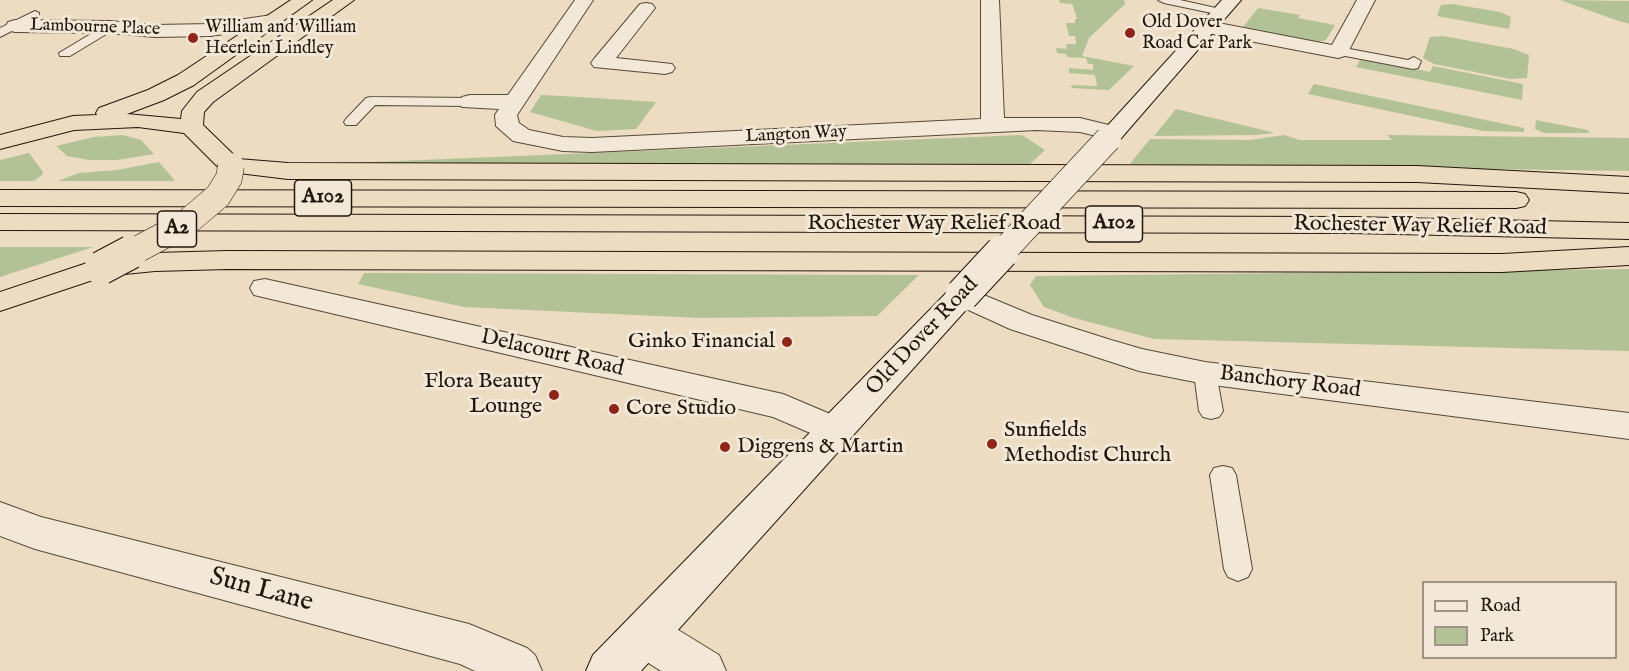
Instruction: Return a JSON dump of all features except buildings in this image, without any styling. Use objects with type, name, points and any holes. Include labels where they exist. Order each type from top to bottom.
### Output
[{"type":"highway","points":[[0,142],[120,109],[186,80],[303,0]]},
{"type":"highway","points":[[190,126],[193,111],[205,97],[345,0]]},
{"type":"highway","points":[[74,123],[138,120],[190,126],[231,166],[317,171],[1405,174],[1629,185]]},
{"type":"highway","name":"A2","points":[[0,302],[101,268],[186,224],[218,196],[229,178],[231,166]]},
{"type":"highway","name":"A102","points":[[0,198],[1629,200]]},
{"type":"highway","name":"Rochester Way Relief Road","points":[[0,222],[1350,225],[1629,231]]},
{"type":"highway","points":[[101,268],[155,262],[227,261],[1502,262],[1629,256]]},
{"type":"street","points":[[470,102],[513,102],[584,0]]},
{"type":"street","points":[[990,0],[991,111],[994,124]]},
{"type":"street","points":[[1220,13],[1339,51],[1366,0]]},
{"type":"street","points":[[557,40],[599,41],[646,8]]},
{"type":"street","name":"Old Dover Road","points":[[610,671],[1110,136],[1220,13]]},
{"type":"street","name":"Lambourne Place","points":[[7,29],[109,27],[155,31],[211,30],[272,21]]},
{"type":"street","points":[[211,30],[236,44]]},
{"type":"street","points":[[599,41],[601,63],[665,68]]},
{"type":"street","name":"Langton Way","points":[[513,102],[506,115],[508,126],[521,136],[563,144],[626,144],[994,124],[1070,124],[1110,136]]},
{"type":"street","name":"Delacourt Road","points":[[265,288],[783,407],[836,431]]},
{"type":"street","name":"Banchory Road","points":[[952,306],[1011,317],[1139,360],[1205,373],[1629,426]]},
{"type":"street","name":"Sun Lane","points":[[0,518],[35,532],[470,645],[510,664],[518,671]]},
{"type":"street","points":[[645,635],[702,671]]},
{"type":"lane","points":[[1164,0],[1220,13]]},
{"type":"lane","name":"Lambourne Place","points":[[7,29],[35,15]]},
{"type":"lane","points":[[65,52],[109,27]]},
{"type":"lane","points":[[1339,51],[1413,65],[1414,62]]},
{"type":"lane","points":[[351,122],[371,101],[470,102]]},
{"type":"lane","points":[[1205,373],[1211,411]]},
{"type":"lane","points":[[1222,475],[1238,569]]},
{"type":"green space","points":[[1059,0],[1124,0],[1125,4],[1089,38],[1082,56],[1134,66],[1109,90],[1072,88],[1071,85],[1097,86],[1095,75],[1069,73],[1069,68],[1093,70],[1093,64],[1088,64],[1086,58],[1067,57],[1066,54],[1057,53],[1056,48],[1067,49],[1066,44],[1076,44],[1075,36],[1069,36],[1066,23],[1075,23],[1077,19],[1072,4],[1060,3]]},
{"type":"green space","points":[[1560,0],[1629,1],[1629,24],[1613,19]]},
{"type":"green space","points":[[1452,4],[1500,12],[1511,17],[1509,29],[1437,16],[1441,5]]},
{"type":"green space","points":[[1258,8],[1300,15],[1298,18],[1335,25],[1326,40],[1317,42],[1243,27]]},
{"type":"green space","points":[[1443,36],[1514,49],[1529,55],[1527,78],[1510,79],[1434,64],[1423,58],[1430,37]]},
{"type":"green space","points":[[1361,58],[1430,72],[1433,66],[1523,84],[1522,100],[1356,67]]},
{"type":"green space","points":[[1314,84],[1524,128],[1524,132],[1483,131],[1308,94]]},
{"type":"green space","points":[[541,95],[656,102],[636,129],[597,131],[530,112]]},
{"type":"green space","points":[[1176,109],[1275,133],[1154,136]]},
{"type":"green space","points":[[1536,120],[1588,130],[1589,133],[1544,133],[1535,129]]},
{"type":"green space","points":[[123,135],[141,140],[154,154],[118,160],[89,160],[67,156],[56,146],[94,137]]},
{"type":"green space","points":[[1022,135],[1045,150],[1030,164],[350,163]]},
{"type":"green space","points":[[1284,135],[1300,140],[1392,140],[1387,135],[1629,138],[1629,171],[1130,164],[1150,139],[1250,140]]},
{"type":"green space","points":[[29,153],[43,172],[42,175],[34,181],[0,181],[0,160]]},
{"type":"green space","points":[[159,162],[175,181],[58,181],[79,173],[117,170]]},
{"type":"green space","points":[[0,247],[93,247],[0,277]]},
{"type":"green space","points":[[1629,269],[1629,351],[1154,339],[1074,318],[1044,307],[1030,285],[1036,276]]},
{"type":"green space","points":[[364,273],[919,275],[877,316],[700,318],[464,307],[358,284]]},
{"type":"place","name":"Old Dover Road Car Park","points":[[1130,33]]},
{"type":"place","name":"William and William Heerlein Lindley","points":[[193,38]]},
{"type":"place","name":"Ginko Financial","points":[[787,342]]},
{"type":"place","name":"Flora Beauty Lounge","points":[[554,395]]},
{"type":"place","name":"Core Studio","points":[[614,409]]},
{"type":"place","name":"Sunfields Methodist Church","points":[[992,444]]},
{"type":"place","name":"Diggens & Martin","points":[[725,447]]}]
